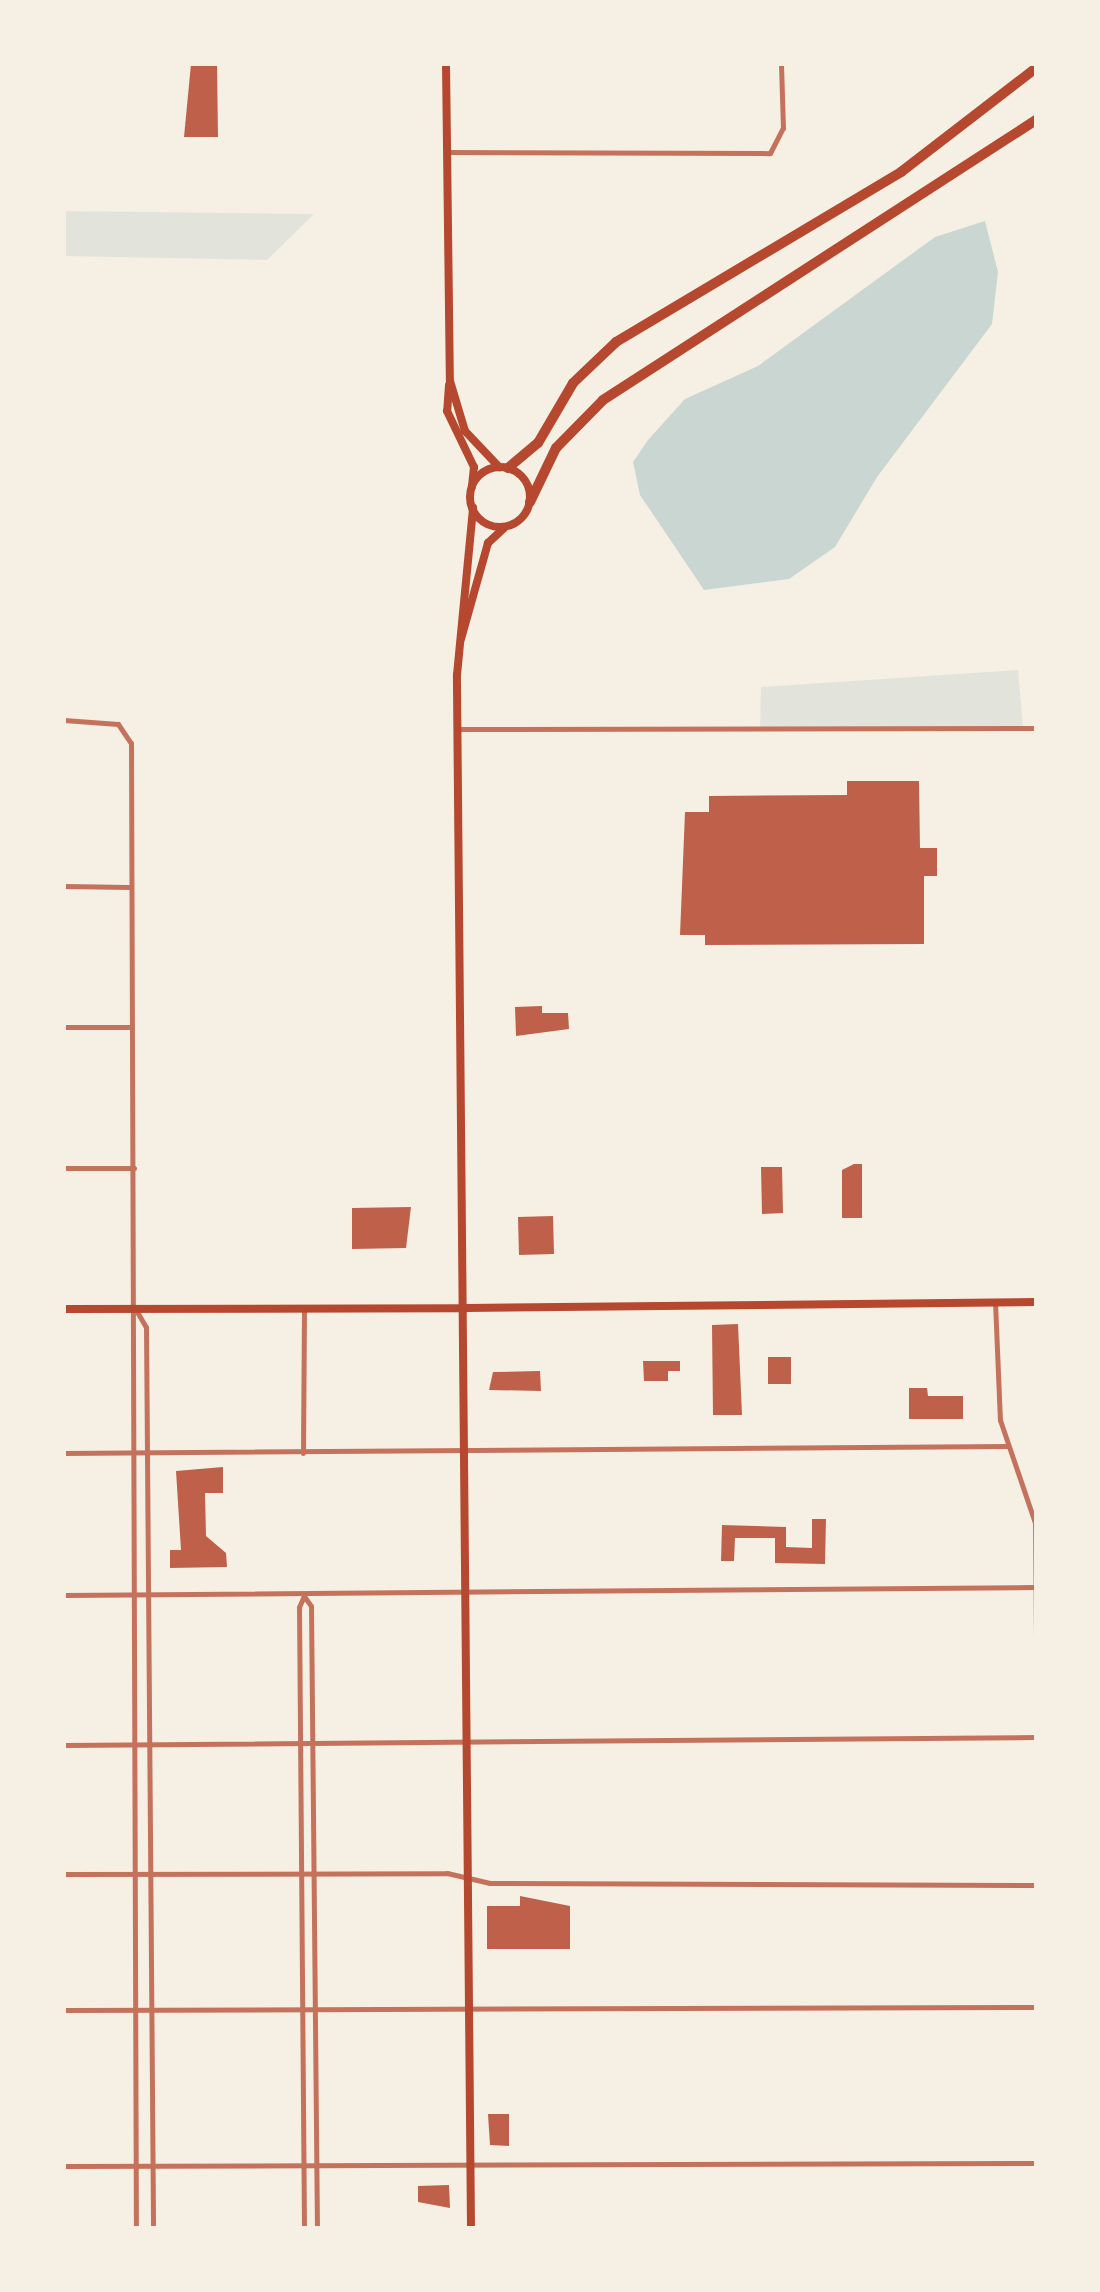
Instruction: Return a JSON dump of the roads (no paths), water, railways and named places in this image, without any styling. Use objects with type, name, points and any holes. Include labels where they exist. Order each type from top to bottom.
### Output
[{"type":"highway","points":[[504,468],[538,443],[573,383],[616,342],[901,172],[1036,68]]},
{"type":"highway","points":[[530,502],[556,448],[603,400],[1036,120]]},
{"type":"main road","points":[[446,64],[450,381],[447,411],[474,467],[461,640],[458,729],[467,1308],[465,1593],[471,2228]]},
{"type":"main road","points":[[450,381],[465,431],[504,468],[525,481],[530,502],[488,543],[461,640]]},
{"type":"main road","points":[[472,487],[504,468]]},
{"type":"main road","points":[[473,508],[488,524],[509,525]]},
{"type":"main road","points":[[64,1309],[1036,1302]]},
{"type":"street","points":[[447,152],[770,153],[783,128],[781,64]]},
{"type":"street","points":[[64,720],[127,730],[129,1027],[136,1309],[129,1324],[136,2228]]},
{"type":"street","points":[[458,729],[1036,728]]},
{"type":"street","points":[[64,886],[129,887]]},
{"type":"street","points":[[64,1027],[129,1027]]},
{"type":"street","points":[[64,1168],[134,1168]]},
{"type":"street","points":[[995,1302],[996,1396],[1007,1446],[1032,1502],[1036,1634]]},
{"type":"street","points":[[136,1309],[146,1327],[153,2228]]},
{"type":"street","points":[[303,1453],[304,1309]]},
{"type":"street","points":[[64,1453],[1007,1446]]},
{"type":"street","points":[[64,1595],[304,1596],[1035,1587]]},
{"type":"street","points":[[304,1596],[311,1606],[314,1743],[317,2228]]},
{"type":"street","points":[[304,1596],[300,1743],[304,2228]]},
{"type":"street","points":[[64,1745],[1036,1737]]},
{"type":"street","points":[[64,1874],[314,1873],[468,1878],[1036,1885]]},
{"type":"street","points":[[64,2010],[1036,2007]]},
{"type":"street","points":[[64,2166],[1036,2163]]}]
